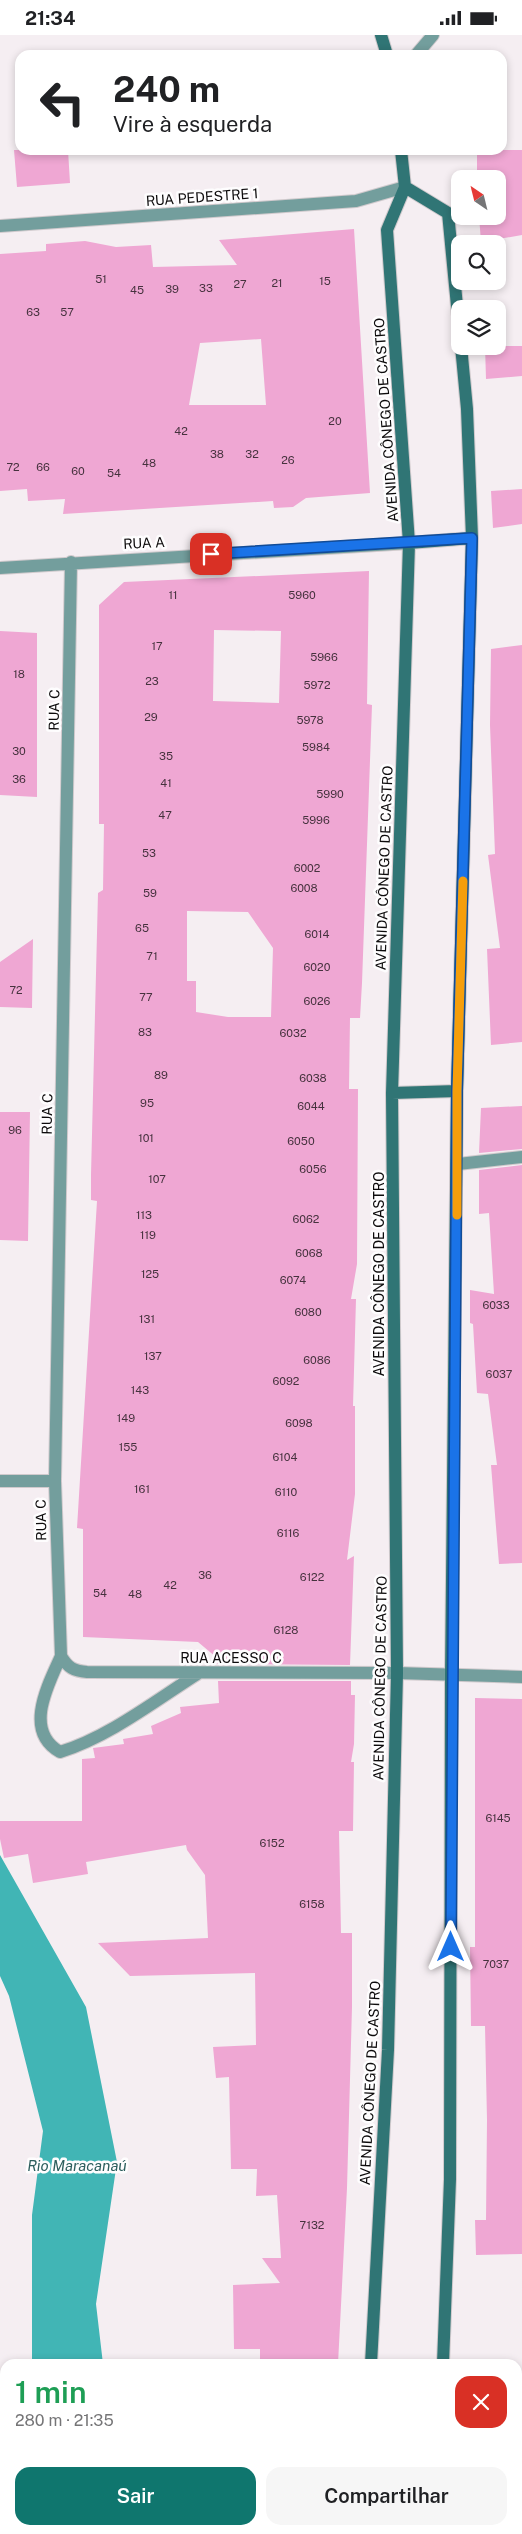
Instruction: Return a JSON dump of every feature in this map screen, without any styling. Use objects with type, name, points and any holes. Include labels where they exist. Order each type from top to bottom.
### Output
[{"type":"main road","points":[[381,35],[385,50]]},
{"type":"main road","name":"AVENIDA CÔNEGO DE CASTRO","points":[[370,2359],[388,2050],[397,1673],[392,1093],[410,543],[387,230],[405,187],[402,155]]},
{"type":"main road","points":[[405,187],[448,213],[456,300]]},
{"type":"main road","points":[[443,2359],[450,2179],[451,1676],[458,1164],[457,1091],[472,538],[467,409],[462,355]]},
{"type":"main road","points":[[410,543],[472,538]]},
{"type":"main road","points":[[392,1093],[457,1091]]},
{"type":"street","points":[[420,50],[433,35]]},
{"type":"street","name":"RUA PEDESTRE 1","points":[[0,226],[356,201],[405,187]]},
{"type":"street","name":"RUA A","points":[[0,568],[410,543]]},
{"type":"street","name":"RUA C","points":[[64,1661],[55,1481],[71,563]]},
{"type":"street","points":[[458,1164],[522,1157]]},
{"type":"street","points":[[0,1481],[55,1481]]},
{"type":"street","points":[[64,1661],[42,1697],[44,1736],[49,1745],[60,1752],[80,1746],[199,1673]]},
{"type":"street","name":"RUA ACESSO C","points":[[64,1661],[76,1671],[87,1672],[397,1673],[522,1677]]},
{"type":"water","name":"Rio Maracanaú","points":[[0,1855],[86,2007],[117,2162],[96,2304],[102,2359],[32,2359],[32,2215],[43,2131],[9,1996],[0,1976]]},
{"type":"building","points":[[14,150],[15,155],[68,155],[70,183],[17,187]]},
{"type":"building","points":[[507,150],[522,150],[522,235],[506,238],[506,235],[480,235],[480,225],[506,225],[506,170],[477,170],[477,155],[507,155]]},
{"type":"building","points":[[354,229],[370,493],[306,498],[293,507],[274,508],[273,501],[63,514],[65,499],[28,501],[27,489],[0,491],[0,254],[46,251],[46,244],[85,241],[116,247],[151,245],[153,267],[237,265],[219,240]],"holes":[[[261,339],[266,405],[189,405],[200,343]]]},
{"type":"building","points":[[506,346],[522,346],[522,376],[486,379],[485,355],[506,355]]},
{"type":"building","points":[[522,489],[522,524],[493,528],[491,491]]},
{"type":"building","points":[[369,571],[367,704],[372,705],[362,983],[360,1018],[350,1018],[349,1089],[358,1089],[357,1264],[351,1299],[356,1299],[353,1406],[355,1406],[355,1494],[347,1560],[354,1556],[350,1665],[217,1664],[216,1657],[198,1642],[83,1637],[83,1529],[77,1528],[97,1201],[91,1200],[91,1175],[98,893],[103,890],[104,824],[99,824],[99,605],[124,582]],"holes":[[[214,630],[281,631],[279,703],[213,701]],[[187,911],[248,912],[273,948],[271,1017],[228,1017],[196,1012],[196,981],[187,981]]]},
{"type":"building","points":[[0,631],[37,633],[37,797],[0,795]]},
{"type":"building","points":[[522,645],[522,1042],[491,1045],[487,949],[500,948],[488,855],[495,854],[490,725],[491,649]]},
{"type":"building","points":[[33,939],[32,1008],[0,1007],[0,962]]},
{"type":"building","points":[[522,1106],[522,1149],[479,1153],[481,1108]]},
{"type":"building","points":[[0,1112],[30,1112],[28,1241],[0,1240]]},
{"type":"building","points":[[522,1165],[522,1563],[499,1564],[491,1465],[497,1465],[488,1394],[477,1393],[473,1324],[470,1323],[470,1290],[494,1294],[489,1213],[479,1214],[479,1170]]},
{"type":"building","points":[[218,1681],[351,1681],[351,1695],[355,1695],[354,1744],[351,1762],[354,1762],[353,1831],[339,1831],[341,1933],[352,1933],[352,2007],[347,2188],[338,2359],[260,2359],[260,2349],[234,2349],[233,2285],[280,2283],[262,2258],[281,2258],[277,2195],[256,2196],[257,2169],[231,2169],[229,2077],[216,2078],[213,2047],[256,2045],[255,1973],[130,1976],[98,1943],[208,1938],[205,1875],[187,1850],[186,1845],[86,1862],[88,1874],[33,1883],[28,1854],[4,1858],[0,1839],[0,1821],[82,1821],[82,1759],[95,1758],[93,1748],[124,1744],[123,1739],[153,1734],[151,1726],[181,1713],[180,1707],[219,1703]]},
{"type":"building","points":[[475,1698],[522,1699],[522,2254],[476,2255],[475,2220],[486,2220],[487,2120],[485,2026],[471,2026],[470,1947],[475,1947]]},
{"type":"slow traffic","points":[[457,1215],[457,1091],[463,881]]},
{"type":"route","points":[[211,554],[472,538],[457,1091],[458,1164],[451,1676],[451,1947]]}]
